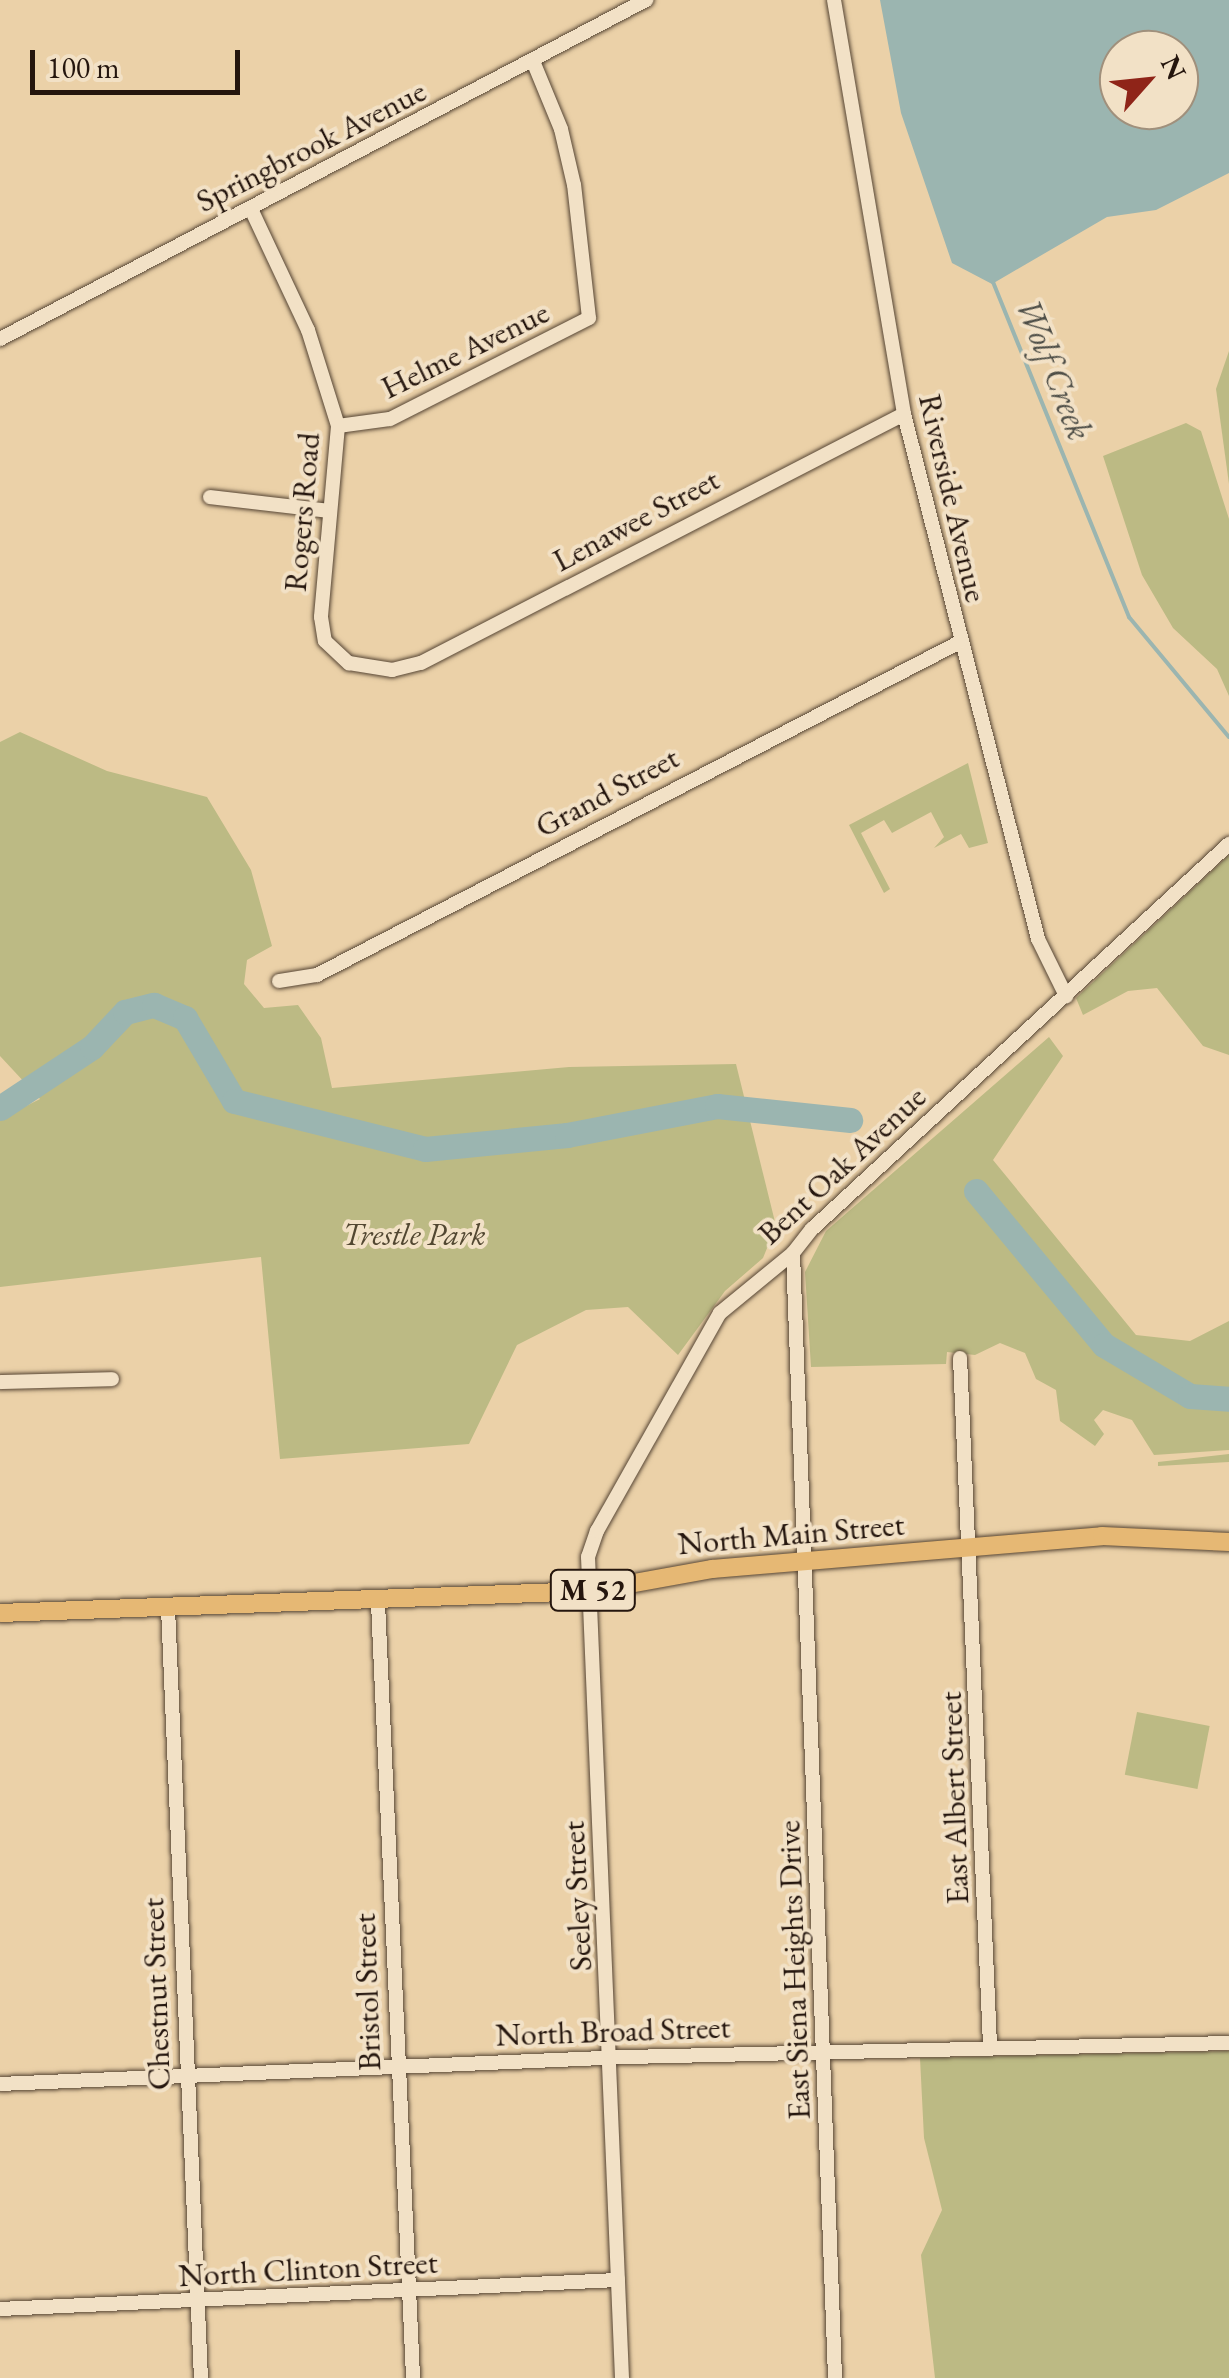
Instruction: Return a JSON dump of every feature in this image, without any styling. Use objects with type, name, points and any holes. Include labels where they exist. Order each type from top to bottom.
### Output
[{"type":"main road","name":"North Main Street","points":[[0,1613],[378,1603],[590,1591],[803,1560],[1102,1536],[1229,1542]]},
{"type":"street","name":"Springbrook Avenue","points":[[0,339],[646,0]]},
{"type":"street","name":"Riverside Avenue","points":[[834,0],[904,414],[958,644],[1038,939],[1066,996]]},
{"type":"street","name":"Helme Avenue","points":[[338,426],[390,419],[589,318],[570,170],[533,61]]},
{"type":"street","name":"Rogers Road","points":[[251,208],[308,330],[338,426],[321,580],[324,641],[349,662],[392,670]]},
{"type":"street","name":"Lenawee Street","points":[[392,670],[421,663],[904,414]]},
{"type":"street","points":[[210,497],[329,511]]},
{"type":"street","name":"Grand Street","points":[[279,981],[317,976],[958,644]]},
{"type":"street","name":"Bent Oak Avenue","points":[[590,1591],[588,1557],[598,1531],[698,1344],[745,1287],[794,1253],[880,1165],[1229,844]]},
{"type":"street","name":"East Siena Heights Drive","points":[[794,1253],[803,1560],[826,2051],[834,2378]]},
{"type":"street","name":"East Albert Street","points":[[960,1358],[990,2046]]},
{"type":"street","points":[[0,1382],[112,1380]]},
{"type":"street","name":"Seeley Street","points":[[590,1591],[622,2378]]},
{"type":"street","name":"Bristol Street","points":[[378,1603],[413,2378]]},
{"type":"street","name":"Chestnut Street","points":[[168,1608],[200,2378]]},
{"type":"street","name":"North Broad Street","points":[[0,2084],[610,2058],[1229,2043]]},
{"type":"street","name":"North Clinton Street","points":[[0,2309],[197,2304],[618,2280]]},
{"type":"green space","points":[[1229,351],[1229,484],[1216,389]]},
{"type":"green space","points":[[1186,423],[1201,431],[1229,519],[1229,696],[1217,669],[1173,628],[1142,575],[1103,456]]},
{"type":"green space","name":"Trestle Park","points":[[20,732],[107,771],[207,797],[251,870],[272,946],[247,960],[244,984],[264,1008],[298,1005],[321,1038],[332,1088],[569,1067],[736,1064],[776,1226],[763,1258],[725,1291],[678,1355],[628,1307],[586,1310],[517,1345],[469,1444],[280,1459],[261,1257],[0,1287],[0,1119],[40,1099],[0,1056],[0,742]]},
{"type":"green space","points":[[968,763],[988,843],[969,848],[961,834],[934,848],[944,837],[931,812],[892,833],[884,820],[861,833],[890,889],[884,893],[849,825]]},
{"type":"green space","points":[[1229,855],[1229,1055],[1203,1046],[1157,988],[1128,991],[1083,1015],[1076,998]]},
{"type":"green space","points":[[1049,1037],[1063,1056],[993,1160],[1136,1335],[1190,1341],[1229,1321],[1229,1450],[1154,1455],[1132,1420],[1103,1410],[1094,1420],[1104,1434],[1095,1446],[1060,1421],[1056,1390],[1036,1379],[1025,1353],[1000,1343],[975,1355],[947,1352],[946,1364],[811,1367],[805,1272],[826,1231]]},
{"type":"green space","points":[[1229,1454],[1229,1462],[1158,1466],[1158,1462]]},
{"type":"green space","points":[[1137,1712],[1210,1726],[1197,1789],[1125,1775]]},
{"type":"green space","points":[[1229,2051],[1229,2378],[935,2378],[921,2255],[942,2210],[924,2138],[920,2058]]},
{"type":"water","points":[[880,0],[1229,0],[1229,173],[1156,210],[1107,217],[992,284],[952,263],[901,113]]},
{"type":"waterway","name":"Wolf Creek","points":[[993,282],[1129,617],[1229,737]]},
{"type":"waterway","points":[[0,1108],[92,1047],[125,1012],[154,1005],[185,1018],[234,1101],[425,1149],[567,1135],[717,1106],[850,1120]]},
{"type":"waterway","points":[[976,1191],[1104,1345],[1190,1396],[1229,1399]]}]
